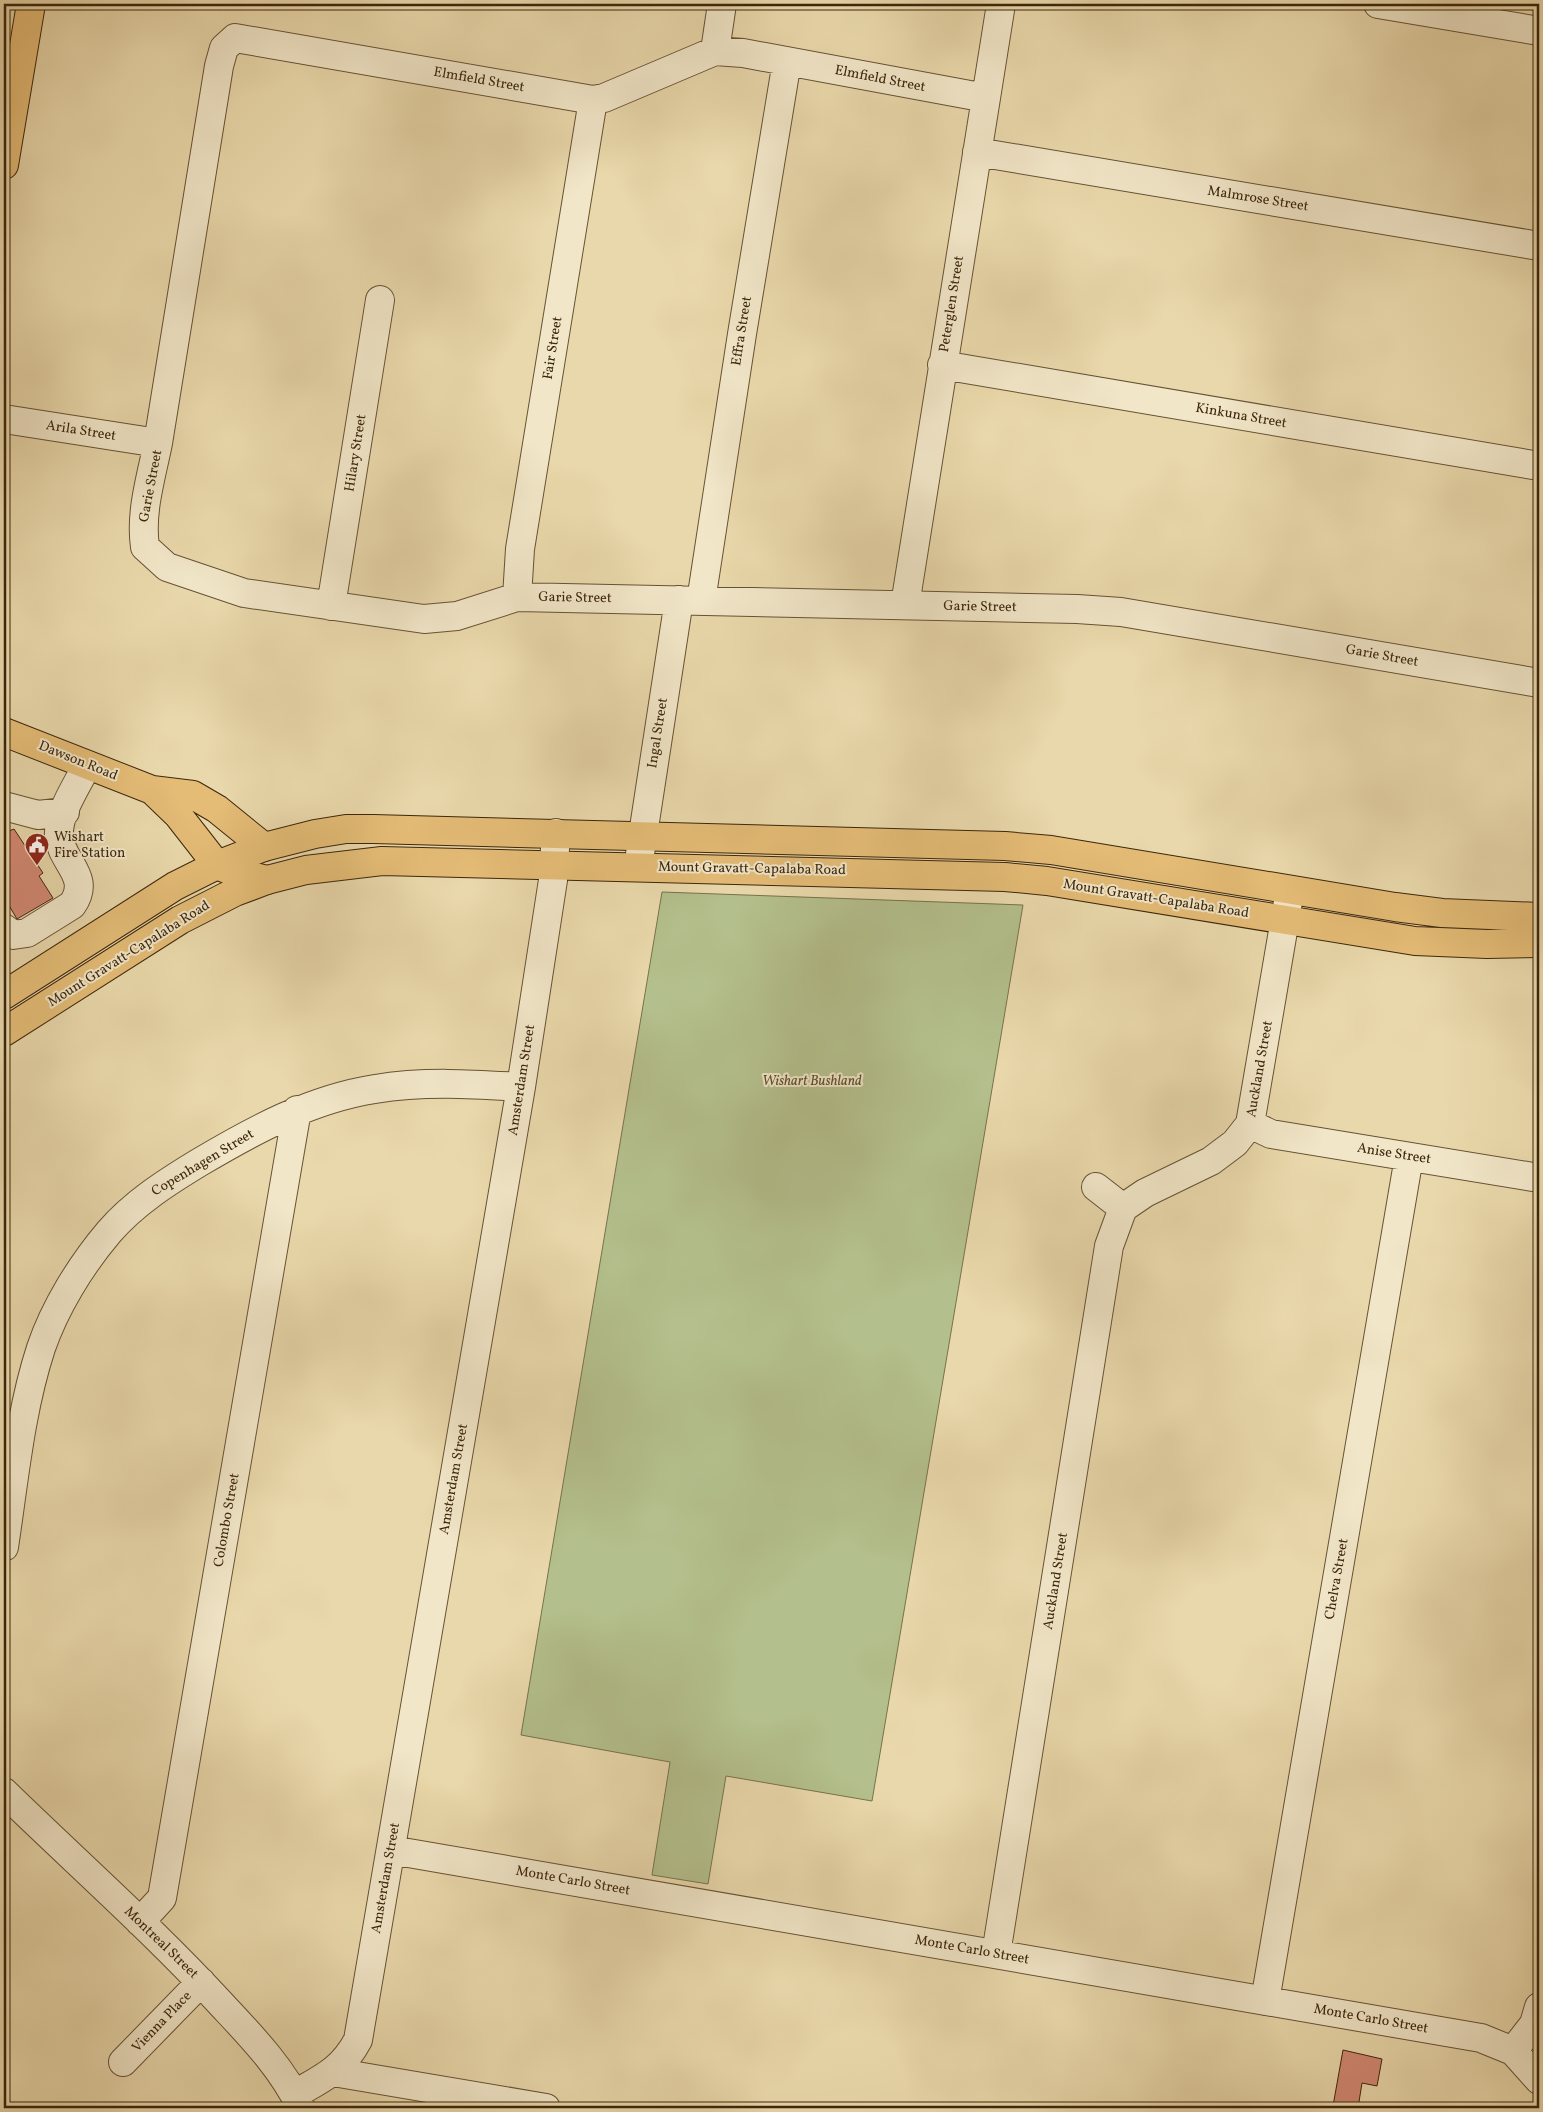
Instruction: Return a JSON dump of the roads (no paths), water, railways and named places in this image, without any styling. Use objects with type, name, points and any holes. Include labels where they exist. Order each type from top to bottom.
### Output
[{"type":"main road","points":[[4,165],[31,4]]},
{"type":"main road","name":"Dawson Road","points":[[4,732],[152,790],[193,795],[206,801],[264,847]]},
{"type":"main road","name":"Dawson Road","points":[[152,790],[178,815],[216,865]]},
{"type":"main road","points":[[4,995],[175,886],[216,865],[264,847],[315,834],[346,829],[556,832],[980,845],[1051,850],[1290,890],[1442,912],[1539,918]]},
{"type":"main road","name":"Mount Gravatt-Capalaba Road","points":[[4,1032],[189,915],[235,892],[267,880],[324,867],[382,861],[1005,877],[1096,889],[1415,941],[1487,944],[1539,943]]},
{"type":"main road","points":[[216,865],[237,873],[267,880]]},
{"type":"street","points":[[715,51],[722,4]]},
{"type":"street","name":"Peterglen Street","points":[[905,605],[1001,4]]},
{"type":"street","points":[[1378,4],[1539,31]]},
{"type":"street","name":"Elmfield Street","points":[[235,38],[593,100],[604,98],[715,51],[986,98]]},
{"type":"street","name":"Garie Street","points":[[235,38],[224,48],[219,66],[158,443],[142,524],[145,547],[154,558],[167,567],[244,593],[424,619],[457,616],[518,597],[1077,609],[1121,612],[1539,683]]},
{"type":"street","name":"Effra Street","points":[[690,600],[742,334],[787,62]]},
{"type":"street","name":"Fair Street","points":[[518,597],[520,549],[593,100]]},
{"type":"street","name":"Malmrose Street","points":[[977,152],[1539,246]]},
{"type":"street","name":"Hilary Street","points":[[331,606],[380,300]]},
{"type":"street","name":"Kinkuna Street","points":[[942,365],[1539,466]]},
{"type":"street","name":"Arila Street","points":[[4,419],[158,443]]},
{"type":"street","name":"Ingal Street","points":[[638,867],[642,835],[690,600]]},
{"type":"street","points":[[4,928],[13,935],[27,932],[72,905],[80,890],[78,880],[59,839],[64,812],[87,765]]},
{"type":"street","points":[[4,806],[24,814],[38,815],[64,812]]},
{"type":"street","name":"Amsterdam Street","points":[[298,2101],[349,2056],[358,2040],[521,1087],[555,865],[556,832]]},
{"type":"street","name":"Auckland Street","points":[[996,1954],[1110,1246],[1123,1208],[1145,1193],[1211,1161],[1235,1143],[1250,1124],[1290,890]]},
{"type":"street","name":"Copenhagen Street","points":[[4,1547],[28,1396],[41,1347],[60,1304],[85,1263],[110,1231],[139,1203],[169,1181],[235,1141],[297,1110],[374,1089],[412,1084],[454,1083],[521,1087]]},
{"type":"street","name":"Colombo Street","points":[[140,1922],[162,1898],[297,1110]]},
{"type":"street","name":"Anise Street","points":[[1250,1124],[1271,1134],[1539,1178]]},
{"type":"street","name":"Chelva Street","points":[[1266,2001],[1409,1157]]},
{"type":"street","points":[[1096,1187],[1123,1208]]},
{"type":"street","name":"Montreal Street","points":[[7,1801],[140,1922],[201,1982],[260,2046],[298,2101]]},
{"type":"street","name":"Monte Carlo Street","points":[[391,1850],[1481,2038],[1513,2051],[1539,2080]]},
{"type":"street","name":"Vienna Place","points":[[123,2062],[201,1982]]},
{"type":"street","points":[[1513,2051],[1534,2024],[1539,2007]]},
{"type":"street","points":[[333,2072],[546,2108]]},
{"type":"place","name":"Wishart Fire Station","points":[[37,866]]},
{"type":"park label","name":"Wishart Bushland","points":[[812,1081]]}]
